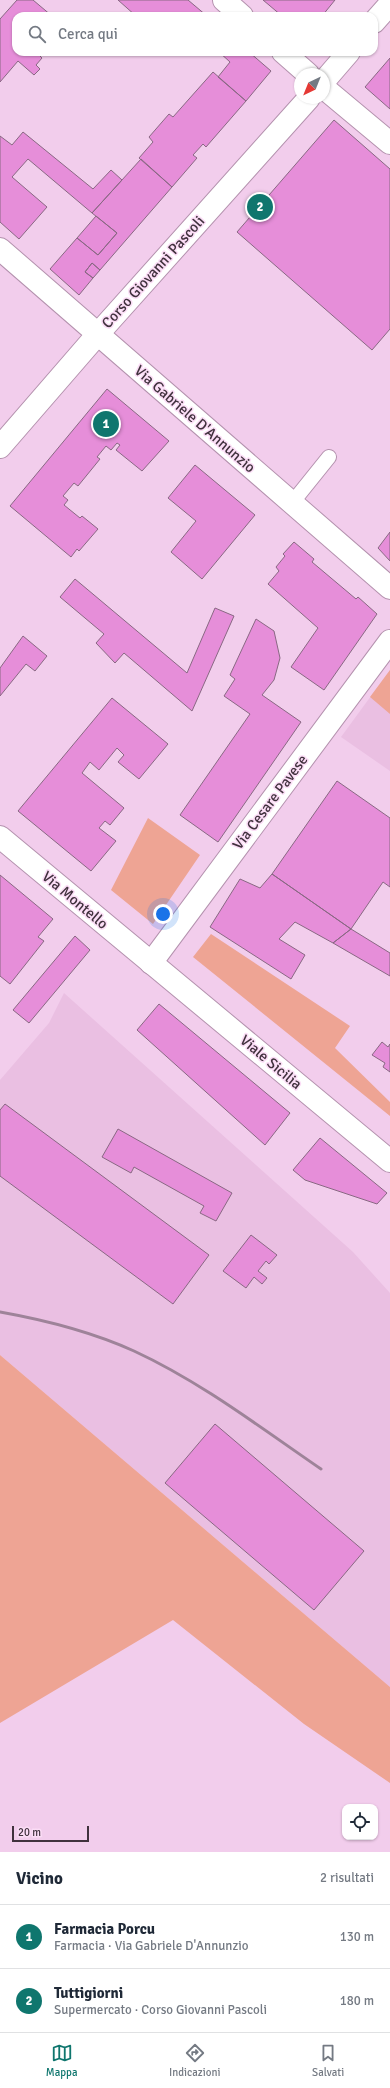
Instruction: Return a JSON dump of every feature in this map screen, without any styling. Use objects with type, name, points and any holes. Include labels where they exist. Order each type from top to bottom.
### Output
[{"type":"street","points":[[224,0],[238,12]]},
{"type":"street","points":[[378,18],[390,4]]},
{"type":"street","points":[[288,56],[301,68]]},
{"type":"street","points":[[330,74],[346,56]]},
{"type":"street","points":[[330,93],[390,143]]},
{"type":"street","name":"Corso Giovanni Pascoli","points":[[0,447],[97,335],[304,104]]},
{"type":"street","name":"Via Gabriele D'Annunzio","points":[[0,249],[97,335],[390,588]]},
{"type":"street","name":"Via Cesare Pavese","points":[[151,963],[390,641]]},
{"type":"street","name":"Via Montello","points":[[0,837],[151,963]]},
{"type":"street","name":"Viale Sicilia","points":[[151,963],[390,1162]]},
{"type":"lane","points":[[292,503],[329,457]]},
{"type":"shaded area","points":[[390,670],[390,771],[341,737]]},
{"type":"shaded area","points":[[390,670],[390,714],[370,697]]},
{"type":"shaded area","points":[[148,818],[200,855],[153,924],[111,890]]},
{"type":"shaded area","points":[[211,934],[350,1026],[335,1048],[390,1102],[390,1116],[193,957]]},
{"type":"shaded area","points":[[64,993],[353,1252],[390,1293],[390,1687],[0,1355],[0,1080],[49,1023]]},
{"type":"shaded area","points":[[0,1355],[390,1687],[390,1783],[304,1724],[173,1620],[0,1723]]},
{"type":"building","points":[[17,0],[33,0],[47,12],[12,12],[12,56],[40,56],[42,58],[36,65],[40,69],[34,75],[18,61],[0,82],[0,19]]},
{"type":"building","points":[[118,0],[188,0],[202,12],[132,12]]},
{"type":"building","points":[[263,0],[335,0],[325,12],[277,12]]},
{"type":"building","points":[[223,56],[254,56],[271,71],[246,101],[218,77],[230,62]]},
{"type":"building","points":[[390,58],[390,109],[365,87]]},
{"type":"building","points":[[213,72],[246,101],[206,147],[203,144],[193,155],[197,158],[172,187],[139,158],[153,142],[149,137],[169,114],[173,117]]},
{"type":"building","points":[[334,120],[390,169],[390,329],[372,350],[237,232]]},
{"type":"building","points":[[23,132],[93,189],[111,170],[122,180],[92,213],[28,159],[12,177],[47,207],[19,239],[0,222],[0,136],[12,145]]},
{"type":"building","points":[[141,159],[172,187],[100,270],[92,263],[85,272],[93,278],[79,295],[50,269],[77,238],[98,255],[117,233],[92,213]]},
{"type":"building","points":[[96,216],[117,233],[98,255],[77,238]]},
{"type":"building","points":[[92,263],[100,270],[93,278],[85,272]]},
{"type":"building","points":[[107,389],[169,441],[142,471],[116,450],[120,445],[117,443],[111,450],[106,446],[97,457],[100,459],[78,486],[74,483],[63,496],[68,500],[64,505],[80,518],[82,516],[98,529],[79,551],[77,549],[71,557],[10,506]]},
{"type":"building","points":[[195,465],[255,515],[202,579],[171,552],[196,521],[168,498]]},
{"type":"building","points":[[390,532],[390,561],[378,548]]},
{"type":"building","points":[[294,542],[314,559],[312,562],[356,599],[358,597],[377,614],[324,690],[291,667],[318,628],[268,584],[279,571],[276,567],[285,556],[283,554]]},
{"type":"building","points":[[75,579],[187,673],[215,608],[234,616],[192,711],[124,653],[115,663],[96,643],[104,634],[60,597]]},
{"type":"building","points":[[256,619],[274,631],[280,658],[274,680],[262,695],[301,722],[218,842],[180,815],[250,714],[224,696],[235,679],[230,675]]},
{"type":"building","points":[[23,636],[47,656],[35,671],[26,664],[0,696],[0,668]]},
{"type":"building","points":[[112,698],[168,744],[139,779],[118,762],[124,755],[117,748],[99,770],[90,762],[82,773],[124,808],[110,825],[105,821],[99,828],[116,841],[91,871],[18,811]]},
{"type":"building","points":[[337,781],[390,818],[390,887],[383,882],[351,929],[272,874]]},
{"type":"building","points":[[272,874],[351,929],[333,943],[295,922],[279,939],[305,955],[291,979],[210,927],[240,879],[260,888]]},
{"type":"building","points":[[0,875],[53,919],[38,937],[44,941],[10,984],[0,976]]},
{"type":"building","points":[[351,929],[390,953],[390,976],[333,943]]},
{"type":"building","points":[[75,936],[90,950],[29,1023],[13,1010]]},
{"type":"building","points":[[159,1004],[290,1113],[265,1145],[137,1030]]},
{"type":"building","points":[[382,1042],[388,1047],[390,1044],[390,1072],[383,1067],[385,1063],[372,1055]]},
{"type":"building","points":[[5,1104],[209,1255],[173,1304],[0,1176],[0,1110]]},
{"type":"building","points":[[118,1129],[232,1193],[216,1221],[200,1213],[204,1206],[134,1167],[131,1173],[102,1157]]},
{"type":"building","points":[[320,1138],[387,1193],[377,1204],[305,1180],[293,1170]]},
{"type":"building","points":[[251,1235],[277,1255],[269,1264],[266,1261],[258,1271],[267,1278],[262,1284],[254,1277],[246,1288],[223,1271]]},
{"type":"building","points":[[215,1424],[364,1551],[314,1610],[165,1483]]},
{"type":"railway","points":[[0,1312],[68,1327],[118,1344],[159,1363],[207,1391],[321,1469]]},
{"type":"place","name":"Tuttigiorni","points":[[260,207]]},
{"type":"place","name":"Farmacia Porcu","points":[[106,424]]}]
